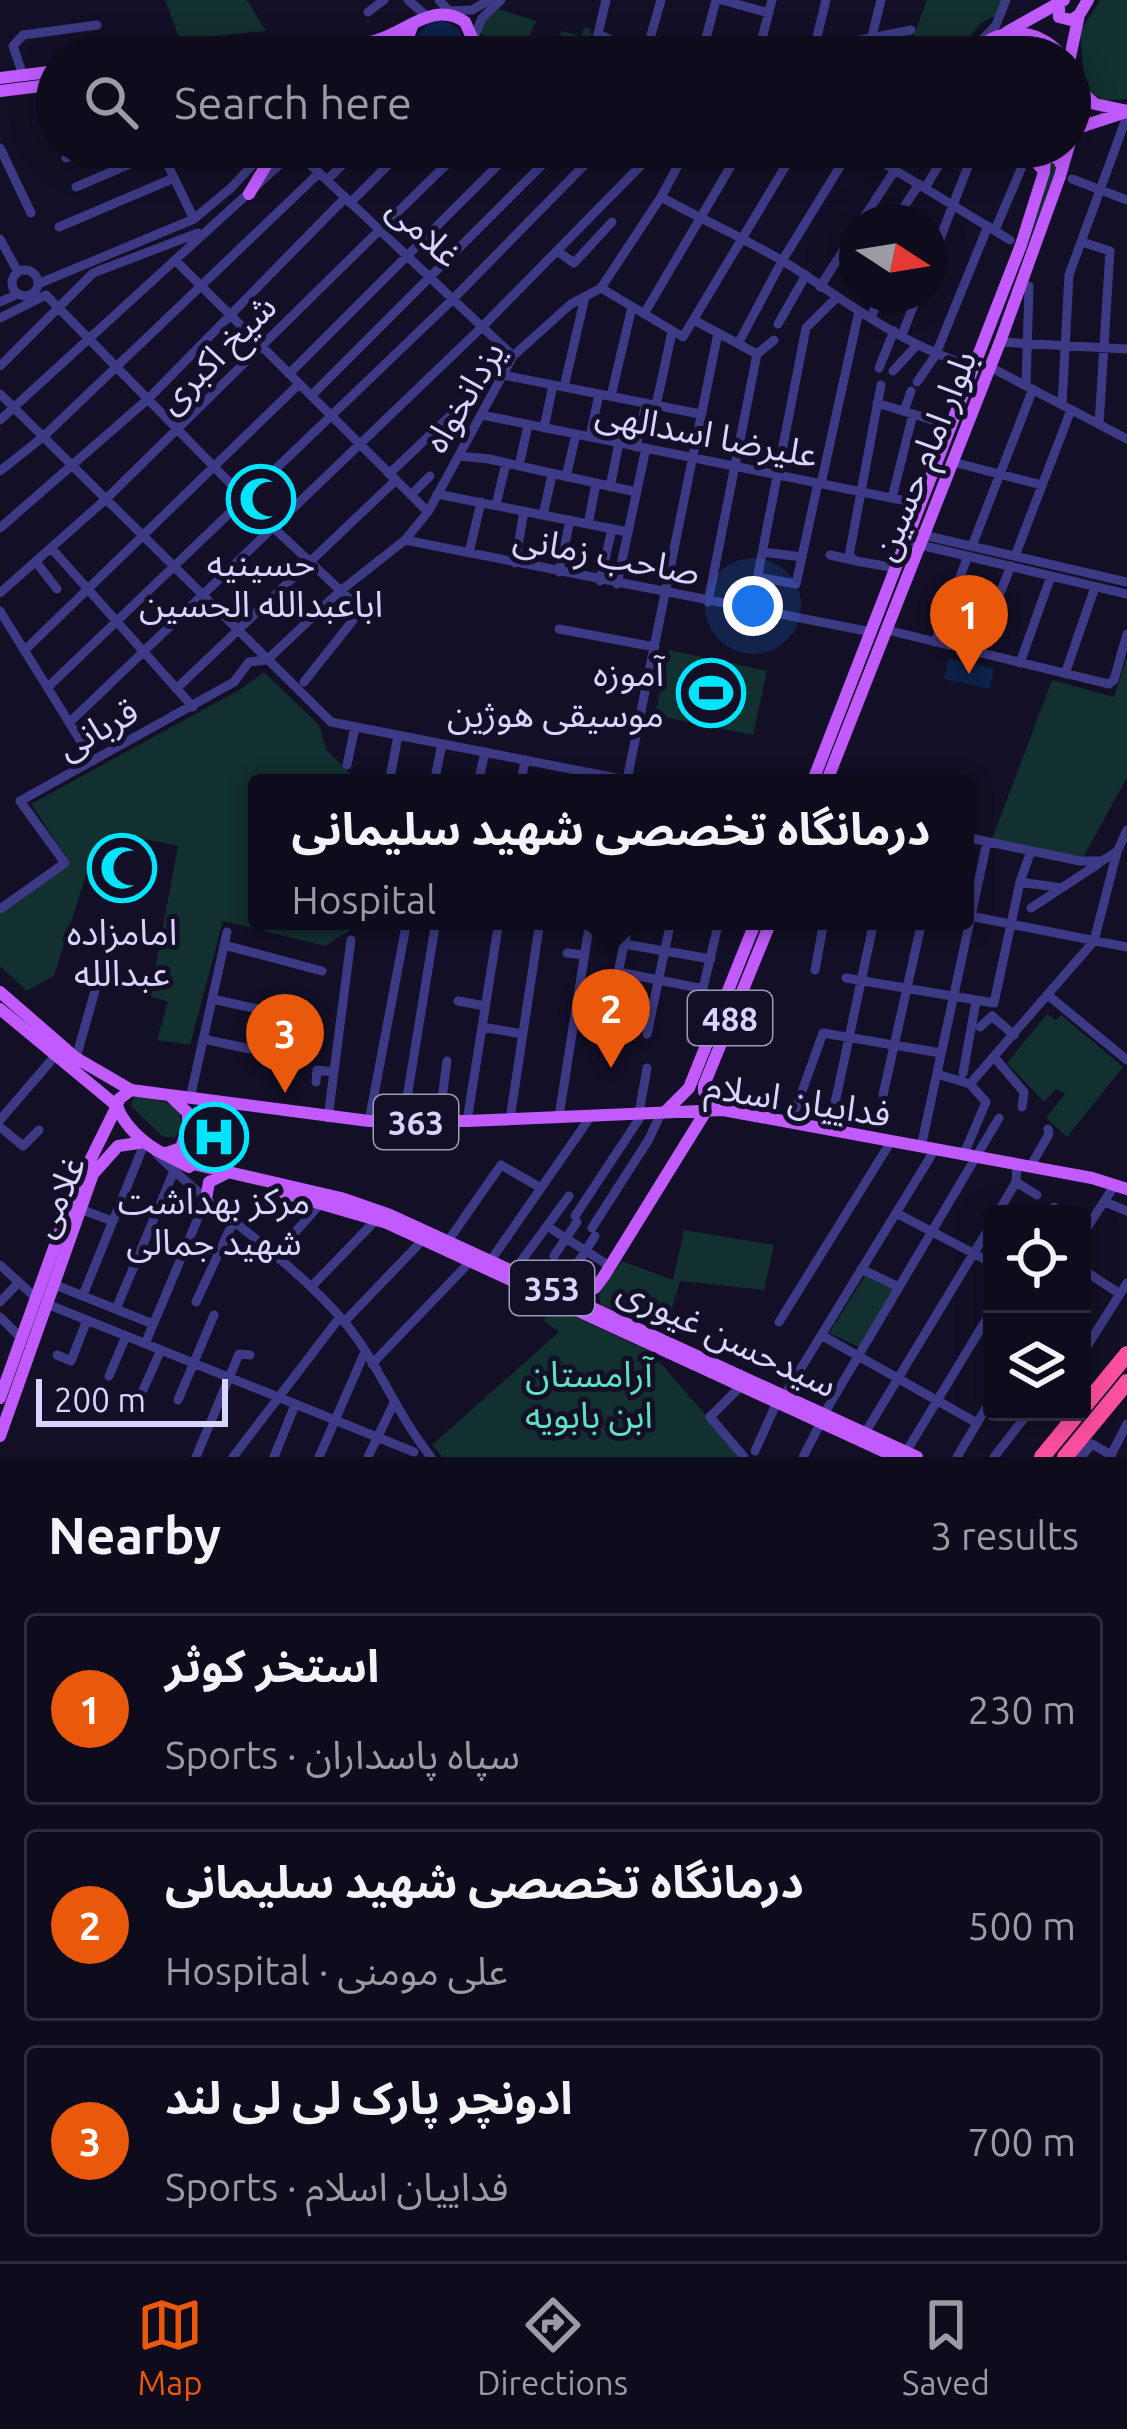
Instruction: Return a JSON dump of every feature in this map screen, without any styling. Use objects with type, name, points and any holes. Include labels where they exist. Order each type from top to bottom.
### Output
[{"type":"highway","points":[[1065,1457],[1123,1378],[1127,1354]]},
{"type":"highway","points":[[1091,1402],[1123,1378]]},
{"type":"highway","points":[[1042,1456],[1071,1421]]},
{"type":"main road","points":[[1072,36],[1088,0]]},
{"type":"main road","points":[[1000,36],[1061,1]]},
{"type":"main road","points":[[1061,1],[1059,17],[1071,20],[1079,15]]},
{"type":"main road","points":[[393,36],[418,9],[444,6],[465,22],[471,36]]},
{"type":"main road","points":[[1005,33],[1035,36]]},
{"type":"main road","points":[[0,78],[36,73]]},
{"type":"main road","points":[[0,91],[36,87]]},
{"type":"main road","points":[[1091,100],[1127,113]]},
{"type":"main road","points":[[1091,124],[1127,113]]},
{"type":"main road","points":[[249,194],[270,168]]},
{"type":"main road","points":[[1042,168],[1045,172]]},
{"type":"main road","points":[[1064,168],[1067,174]]},
{"type":"main road","name":"بلوار امام حسین","points":[[816,774],[896,568],[953,462],[1068,168]]},
{"type":"main road","name":"بلوار امام حسین","points":[[830,774],[887,630],[921,504],[1045,172]]},
{"type":"main road","name":"488","points":[[663,1111],[688,1088],[752,930]]},
{"type":"main road","name":"488","points":[[723,1110],[704,1092],[709,1068],[767,930]]},
{"type":"main road","points":[[0,992],[76,1058],[137,1091]]},
{"type":"main road","points":[[0,1009],[117,1106],[126,1124],[154,1148],[181,1148],[188,1113],[169,1095],[122,1094],[117,1106]]},
{"type":"main road","points":[[688,1088],[692,1100],[704,1092]]},
{"type":"main road","name":"فداییان اسلام","points":[[169,1095],[369,1121],[723,1110],[1121,1187]]},
{"type":"main road","name":"غلامی","points":[[0,1436],[74,1195],[117,1106]]},
{"type":"main road","points":[[575,1298],[596,1288],[611,1267],[706,1112]]},
{"type":"main road","points":[[102,1137],[121,1132],[124,1138],[118,1146]]},
{"type":"main road","name":"غلامی","points":[[0,1399],[22,1339],[53,1284],[93,1174],[118,1146],[154,1148]]},
{"type":"main road","name":"سیدحسن غیوری","points":[[154,1148],[223,1175],[368,1205],[906,1455]]},
{"type":"main road","name":"سیدحسن غیوری","points":[[181,1148],[193,1164],[322,1202],[423,1239],[780,1399]]},
{"type":"main road","points":[[206,1199],[206,1187],[223,1175]]},
{"type":"street","points":[[368,13],[384,0]]},
{"type":"street","points":[[444,6],[472,10],[489,0]]},
{"type":"street","points":[[475,36],[482,19],[501,0]]},
{"type":"street","points":[[602,36],[598,34],[606,0]]},
{"type":"street","points":[[652,36],[661,0]]},
{"type":"street","points":[[707,36],[719,0],[769,13]]},
{"type":"street","points":[[763,36],[772,0]]},
{"type":"street","points":[[817,36],[826,0]]},
{"type":"street","points":[[881,0],[872,36],[911,30]]},
{"type":"street","points":[[985,36],[1004,12],[1006,0]]},
{"type":"street","points":[[23,75],[14,46],[23,35],[97,25]]},
{"type":"street","points":[[976,652],[1042,485],[1066,407],[1070,275],[1127,113]]},
{"type":"street","points":[[0,148],[31,213]]},
{"type":"street","points":[[76,187],[118,168]]},
{"type":"street","points":[[169,168],[194,219]]},
{"type":"street","points":[[0,302],[18,294],[31,295],[38,284],[194,219],[259,168]]},
{"type":"street","name":"غلامی","points":[[310,168],[513,356]]},
{"type":"street","points":[[0,471],[20,447],[43,437],[201,286],[334,168]]},
{"type":"street","points":[[0,528],[148,399],[228,313],[383,168]]},
{"type":"street","name":"شیخ اکبری","points":[[0,592],[106,500],[443,168]]},
{"type":"street","points":[[289,374],[495,168]]},
{"type":"street","points":[[311,396],[539,168]]},
{"type":"street","points":[[49,686],[63,681],[115,623],[453,299],[581,168]]},
{"type":"street","points":[[69,723],[482,327],[638,168]]},
{"type":"street","points":[[677,168],[601,289],[678,334]]},
{"type":"street","points":[[644,314],[730,168]]},
{"type":"street","points":[[617,584],[651,405],[678,334],[694,320],[784,168]]},
{"type":"street","points":[[738,344],[782,261],[841,168]]},
{"type":"street","points":[[891,168],[1010,240]]},
{"type":"street","points":[[908,204],[934,168]]},
{"type":"street","points":[[947,220],[967,168]]},
{"type":"street","points":[[892,498],[914,386],[935,356],[1021,169]]},
{"type":"street","points":[[873,204],[895,170]]},
{"type":"street","points":[[1067,174],[1127,200]]},
{"type":"street","points":[[59,227],[174,178]]},
{"type":"street","points":[[0,420],[249,194]]},
{"type":"street","points":[[661,197],[782,261],[839,300]]},
{"type":"street","points":[[556,251],[574,262],[611,221]]},
{"type":"street","points":[[0,366],[93,273],[203,231]]},
{"type":"street","points":[[0,239],[18,272]]},
{"type":"street","points":[[1082,242],[1109,251],[1099,424]]},
{"type":"street","points":[[820,287],[839,257]]},
{"type":"street","points":[[176,261],[428,512]]},
{"type":"street","points":[[18,294],[11,283],[18,272],[30,270],[38,284]]},
{"type":"street","points":[[778,323],[806,275]]},
{"type":"street","points":[[934,642],[1030,392],[1029,286]]},
{"type":"street","name":"یزدانخواه","points":[[267,661],[339,592],[405,540],[428,512],[513,356],[571,304],[601,289]]},
{"type":"street","points":[[0,318],[46,295],[361,610],[304,682]]},
{"type":"street","points":[[544,428],[585,297]]},
{"type":"street","points":[[751,610],[806,328],[836,298]]},
{"type":"street","points":[[590,437],[632,307]]},
{"type":"street","points":[[758,577],[796,584],[835,389],[859,312]]},
{"type":"street","points":[[861,312],[935,356],[975,368]]},
{"type":"street","points":[[871,318],[873,312]]},
{"type":"street","points":[[879,368],[909,312]]},
{"type":"street","points":[[694,320],[757,354]]},
{"type":"street","points":[[622,774],[655,647],[718,333]]},
{"type":"street","points":[[708,602],[757,354],[774,340]]},
{"type":"street","points":[[1000,342],[1127,349]]},
{"type":"street","points":[[893,370],[917,345]]},
{"type":"street","points":[[176,688],[311,564],[513,356]]},
{"type":"street","points":[[990,367],[1127,439]]},
{"type":"street","points":[[503,375],[700,414]]},
{"type":"street","points":[[25,650],[299,384]]},
{"type":"street","points":[[851,558],[881,385]]},
{"type":"street","points":[[0,394],[331,722],[594,774]]},
{"type":"street","points":[[877,403],[952,426]]},
{"type":"street","name":"علیرضا اسدالهی","points":[[482,415],[921,504]]},
{"type":"street","points":[[519,466],[528,424]]},
{"type":"street","points":[[566,478],[576,434]]},
{"type":"street","points":[[610,487],[619,443]]},
{"type":"street","points":[[459,456],[637,492]]},
{"type":"street","points":[[953,462],[1042,485]]},
{"type":"street","points":[[496,506],[506,463]]},
{"type":"street","points":[[543,515],[552,475]]},
{"type":"street","points":[[411,495],[430,476]]},
{"type":"street","points":[[588,524],[596,484]]},
{"type":"street","points":[[437,494],[628,532]]},
{"type":"street","points":[[469,554],[481,502]]},
{"type":"street","points":[[514,563],[524,511]]},
{"type":"street","points":[[559,572],[570,520]]},
{"type":"street","points":[[600,581],[612,529]]},
{"type":"street","points":[[915,539],[1127,582]]},
{"type":"street","name":"صاحب زمانی","points":[[405,540],[871,632]]},
{"type":"street","points":[[52,549],[193,707]]},
{"type":"street","points":[[763,552],[802,557]]},
{"type":"street","points":[[830,555],[896,568]]},
{"type":"street","points":[[19,557],[57,589]]},
{"type":"street","points":[[1013,561],[1051,576],[1127,594]]},
{"type":"street","points":[[1020,663],[1051,576]]},
{"type":"street","points":[[1065,674],[1095,587]]},
{"type":"street","points":[[0,611],[93,761]]},
{"type":"street","points":[[559,628],[655,647]]},
{"type":"street","points":[[887,630],[1112,684],[1127,634]]},
{"type":"street","name":"قربانی","points":[[0,909],[65,863],[20,801],[193,707],[234,682],[249,662],[267,661]]},
{"type":"street","points":[[347,765],[355,727]]},
{"type":"street","points":[[391,774],[398,736]]},
{"type":"street","points":[[436,774],[442,744]]},
{"type":"street","points":[[480,774],[485,752]]},
{"type":"street","points":[[523,774],[525,760]]},
{"type":"street","points":[[567,774],[568,768]]},
{"type":"street","points":[[970,1084],[1094,941],[1127,830]]},
{"type":"street","points":[[974,839],[1102,861]]},
{"type":"street","points":[[974,897],[987,842]]},
{"type":"street","points":[[1031,908],[1122,848]]},
{"type":"street","points":[[846,978],[994,1003],[1031,851]]},
{"type":"street","points":[[979,879],[991,881]]},
{"type":"street","points":[[1020,882],[1062,888]]},
{"type":"street","points":[[974,919],[1127,947]]},
{"type":"street","points":[[369,1121],[405,930]]},
{"type":"street","points":[[403,1121],[435,930]]},
{"type":"street","points":[[467,1121],[498,930]]},
{"type":"street","points":[[510,1119],[540,930]]},
{"type":"street","points":[[559,1117],[589,930]]},
{"type":"street","points":[[605,1034],[627,930]]},
{"type":"street","points":[[647,1034],[669,930]]},
{"type":"street","points":[[701,1042],[691,1039],[717,930]]},
{"type":"street","points":[[815,970],[822,930]]},
{"type":"street","points":[[829,1131],[872,930]]},
{"type":"street","points":[[883,1095],[920,930]]},
{"type":"street","points":[[742,1385],[710,1418],[749,1454],[896,1213],[927,1150],[966,930]]},
{"type":"street","points":[[137,1091],[153,1088],[197,1097],[203,1039],[227,932]]},
{"type":"street","points":[[328,1118],[351,940]]},
{"type":"street","points":[[624,944],[711,958]]},
{"type":"street","points":[[224,945],[322,971]]},
{"type":"street","points":[[567,953],[585,955]]},
{"type":"street","points":[[618,972],[699,988]]},
{"type":"street","points":[[76,1058],[98,980]]},
{"type":"street","points":[[562,988],[580,989]]},
{"type":"street","points":[[1049,996],[1127,1060]]},
{"type":"street","points":[[212,999],[272,1012]]},
{"type":"street","points":[[458,1001],[485,1006]]},
{"type":"street","points":[[963,1073],[976,1001]]},
{"type":"street","points":[[980,1027],[992,1016],[1014,1035]]},
{"type":"street","points":[[0,1032],[12,1019]]},
{"type":"street","points":[[559,1025],[574,1027]]},
{"type":"street","points":[[482,1027],[534,1045]]},
{"type":"street","points":[[796,1108],[823,1033],[941,1053]]},
{"type":"street","points":[[203,1039],[250,1048]]},
{"type":"street","points":[[39,1130],[23,1146],[0,1124],[56,1056]]},
{"type":"street","points":[[994,1058],[1024,1092],[1022,1107]]},
{"type":"street","points":[[440,1121],[447,1061]]},
{"type":"street","points":[[553,1062],[568,1063]]},
{"type":"street","points":[[554,1256],[641,1113],[647,1068]]},
{"type":"street","points":[[316,1082],[317,1070],[334,1072]]},
{"type":"street","points":[[803,1457],[969,1157],[986,1102],[970,1084],[937,1074]]},
{"type":"street","points":[[577,1264],[663,1111]]},
{"type":"street","points":[[491,1260],[591,1115]]},
{"type":"street","points":[[969,1157],[999,1118]]},
{"type":"street","points":[[1003,1205],[1048,1129]]},
{"type":"street","points":[[208,1137],[222,1141]]},
{"type":"street","points":[[779,1322],[890,1143]]},
{"type":"street","points":[[83,1295],[154,1148],[174,1171],[235,1218],[343,1319],[394,1403],[414,1450]]},
{"type":"street","points":[[448,1241],[501,1165],[541,1188]]},
{"type":"street","points":[[116,1309],[174,1171]]},
{"type":"street","points":[[1016,1183],[1037,1195]]},
{"type":"street","points":[[1091,1222],[1121,1187]]},
{"type":"street","points":[[514,1270],[568,1196]]},
{"type":"street","points":[[146,1344],[206,1199]]},
{"type":"street","points":[[276,1254],[322,1202]]},
{"type":"street","points":[[1105,1202],[1127,1211]]},
{"type":"street","points":[[80,1209],[107,1219]]},
{"type":"street","points":[[896,1213],[983,1258]]},
{"type":"street","points":[[196,1303],[235,1218]]},
{"type":"street","points":[[311,1286],[373,1223]]},
{"type":"street","points":[[553,1230],[611,1267]]},
{"type":"street","points":[[859,1457],[898,1378],[983,1237]]},
{"type":"street","points":[[233,1457],[343,1319],[418,1244]]},
{"type":"street","points":[[0,1264],[42,1301],[430,1457]]},
{"type":"street","points":[[319,1457],[368,1359],[466,1266]]},
{"type":"street","points":[[862,1269],[899,1287]]},
{"type":"street","points":[[1091,1275],[1120,1294]]},
{"type":"street","points":[[0,1302],[19,1282]]},
{"type":"street","points":[[1091,1340],[1127,1283]]},
{"type":"street","points":[[53,1284],[153,1324]]},
{"type":"street","points":[[151,1290],[164,1295]]},
{"type":"street","points":[[906,1455],[990,1313]]},
{"type":"street","points":[[178,1400],[214,1315]]},
{"type":"street","points":[[0,1317],[22,1339]]},
{"type":"street","points":[[57,1355],[71,1360],[88,1320]]},
{"type":"street","points":[[821,1335],[977,1423]]},
{"type":"street","points":[[109,1376],[125,1336]]},
{"type":"street","points":[[143,1390],[160,1350]]},
{"type":"street","points":[[196,1457],[239,1354],[250,1355]]},
{"type":"street","points":[[368,1457],[394,1403]]},
{"type":"street","points":[[274,1457],[295,1405]]},
{"type":"street","points":[[957,1457],[983,1413]]},
{"type":"street","points":[[994,1457],[1022,1421]]},
{"type":"street","points":[[1081,1457],[1092,1444],[1111,1456],[1127,1424]]},
{"type":"green space","points":[[165,0],[247,0],[266,31],[212,36],[179,36]]},
{"type":"green space","points":[[927,0],[1003,0],[999,14],[981,23],[971,36],[909,36],[914,35]]},
{"type":"green space","points":[[1100,0],[1127,0],[1127,99],[1102,101],[1091,92],[1091,36],[1080,36]]},
{"type":"green space","points":[[499,9],[536,21],[529,36],[483,36],[484,20]]},
{"type":"green space","points":[[1050,168],[1056,168],[919,527]]},
{"type":"green space","name":"آموزه موسیقی هوژین","points":[[669,650],[767,671],[753,735],[655,715]]},
{"type":"green space","points":[[1127,656],[1127,778],[1082,859],[992,839],[1052,680],[1114,697]]},
{"type":"green space","points":[[264,672],[319,725],[326,749],[350,774],[248,774],[248,927],[223,921],[190,1045],[157,1040],[168,1002],[150,996],[178,846],[125,835],[93,853],[54,976],[27,991],[0,966],[0,914],[71,864],[31,804]]},
{"type":"green space","points":[[260,930],[351,930],[325,946]]},
{"type":"green space","points":[[1047,1014],[1056,1020],[1061,1015],[1123,1067],[1067,1137],[1046,1118],[1065,1094],[1056,1089],[1044,1102],[1007,1063]]},
{"type":"green space","points":[[139,1096],[179,1112],[181,1127],[176,1137],[163,1137],[131,1106]]},
{"type":"green space","points":[[684,1230],[774,1245],[764,1290],[680,1281],[666,1330],[601,1305],[599,1293],[622,1261],[673,1280]]},
{"type":"green space","points":[[867,1273],[895,1287],[859,1347],[829,1333]]},
{"type":"green space","name":"آرامستان ابن بابویه","points":[[552,1306],[651,1352],[742,1457],[442,1457],[432,1445],[559,1332],[544,1321]]},
{"type":"water","points":[[431,20],[447,22],[461,36],[417,36]]},
{"type":"water","points":[[949,658],[994,669],[990,689],[944,679]]},
{"type":"place","name":"حسینیه اباعبدالله الحسین","points":[[261,499]]},
{"type":"place","name":"استخر کوثر","points":[[969,674]]},
{"type":"place","name":"آموزه موسیقی هوژین","points":[[711,693]]},
{"type":"place","name":"امامزاده عبدالله","points":[[122,868]]},
{"type":"place","name":"درمانگاه تخصصی شهید سلیمانی","points":[[611,1068]]},
{"type":"place","name":"ادونچر پارک لی لی لند","points":[[285,1093]]},
{"type":"place","name":"مرکز بهداشت شهید جمالی","points":[[214,1137]]}]
